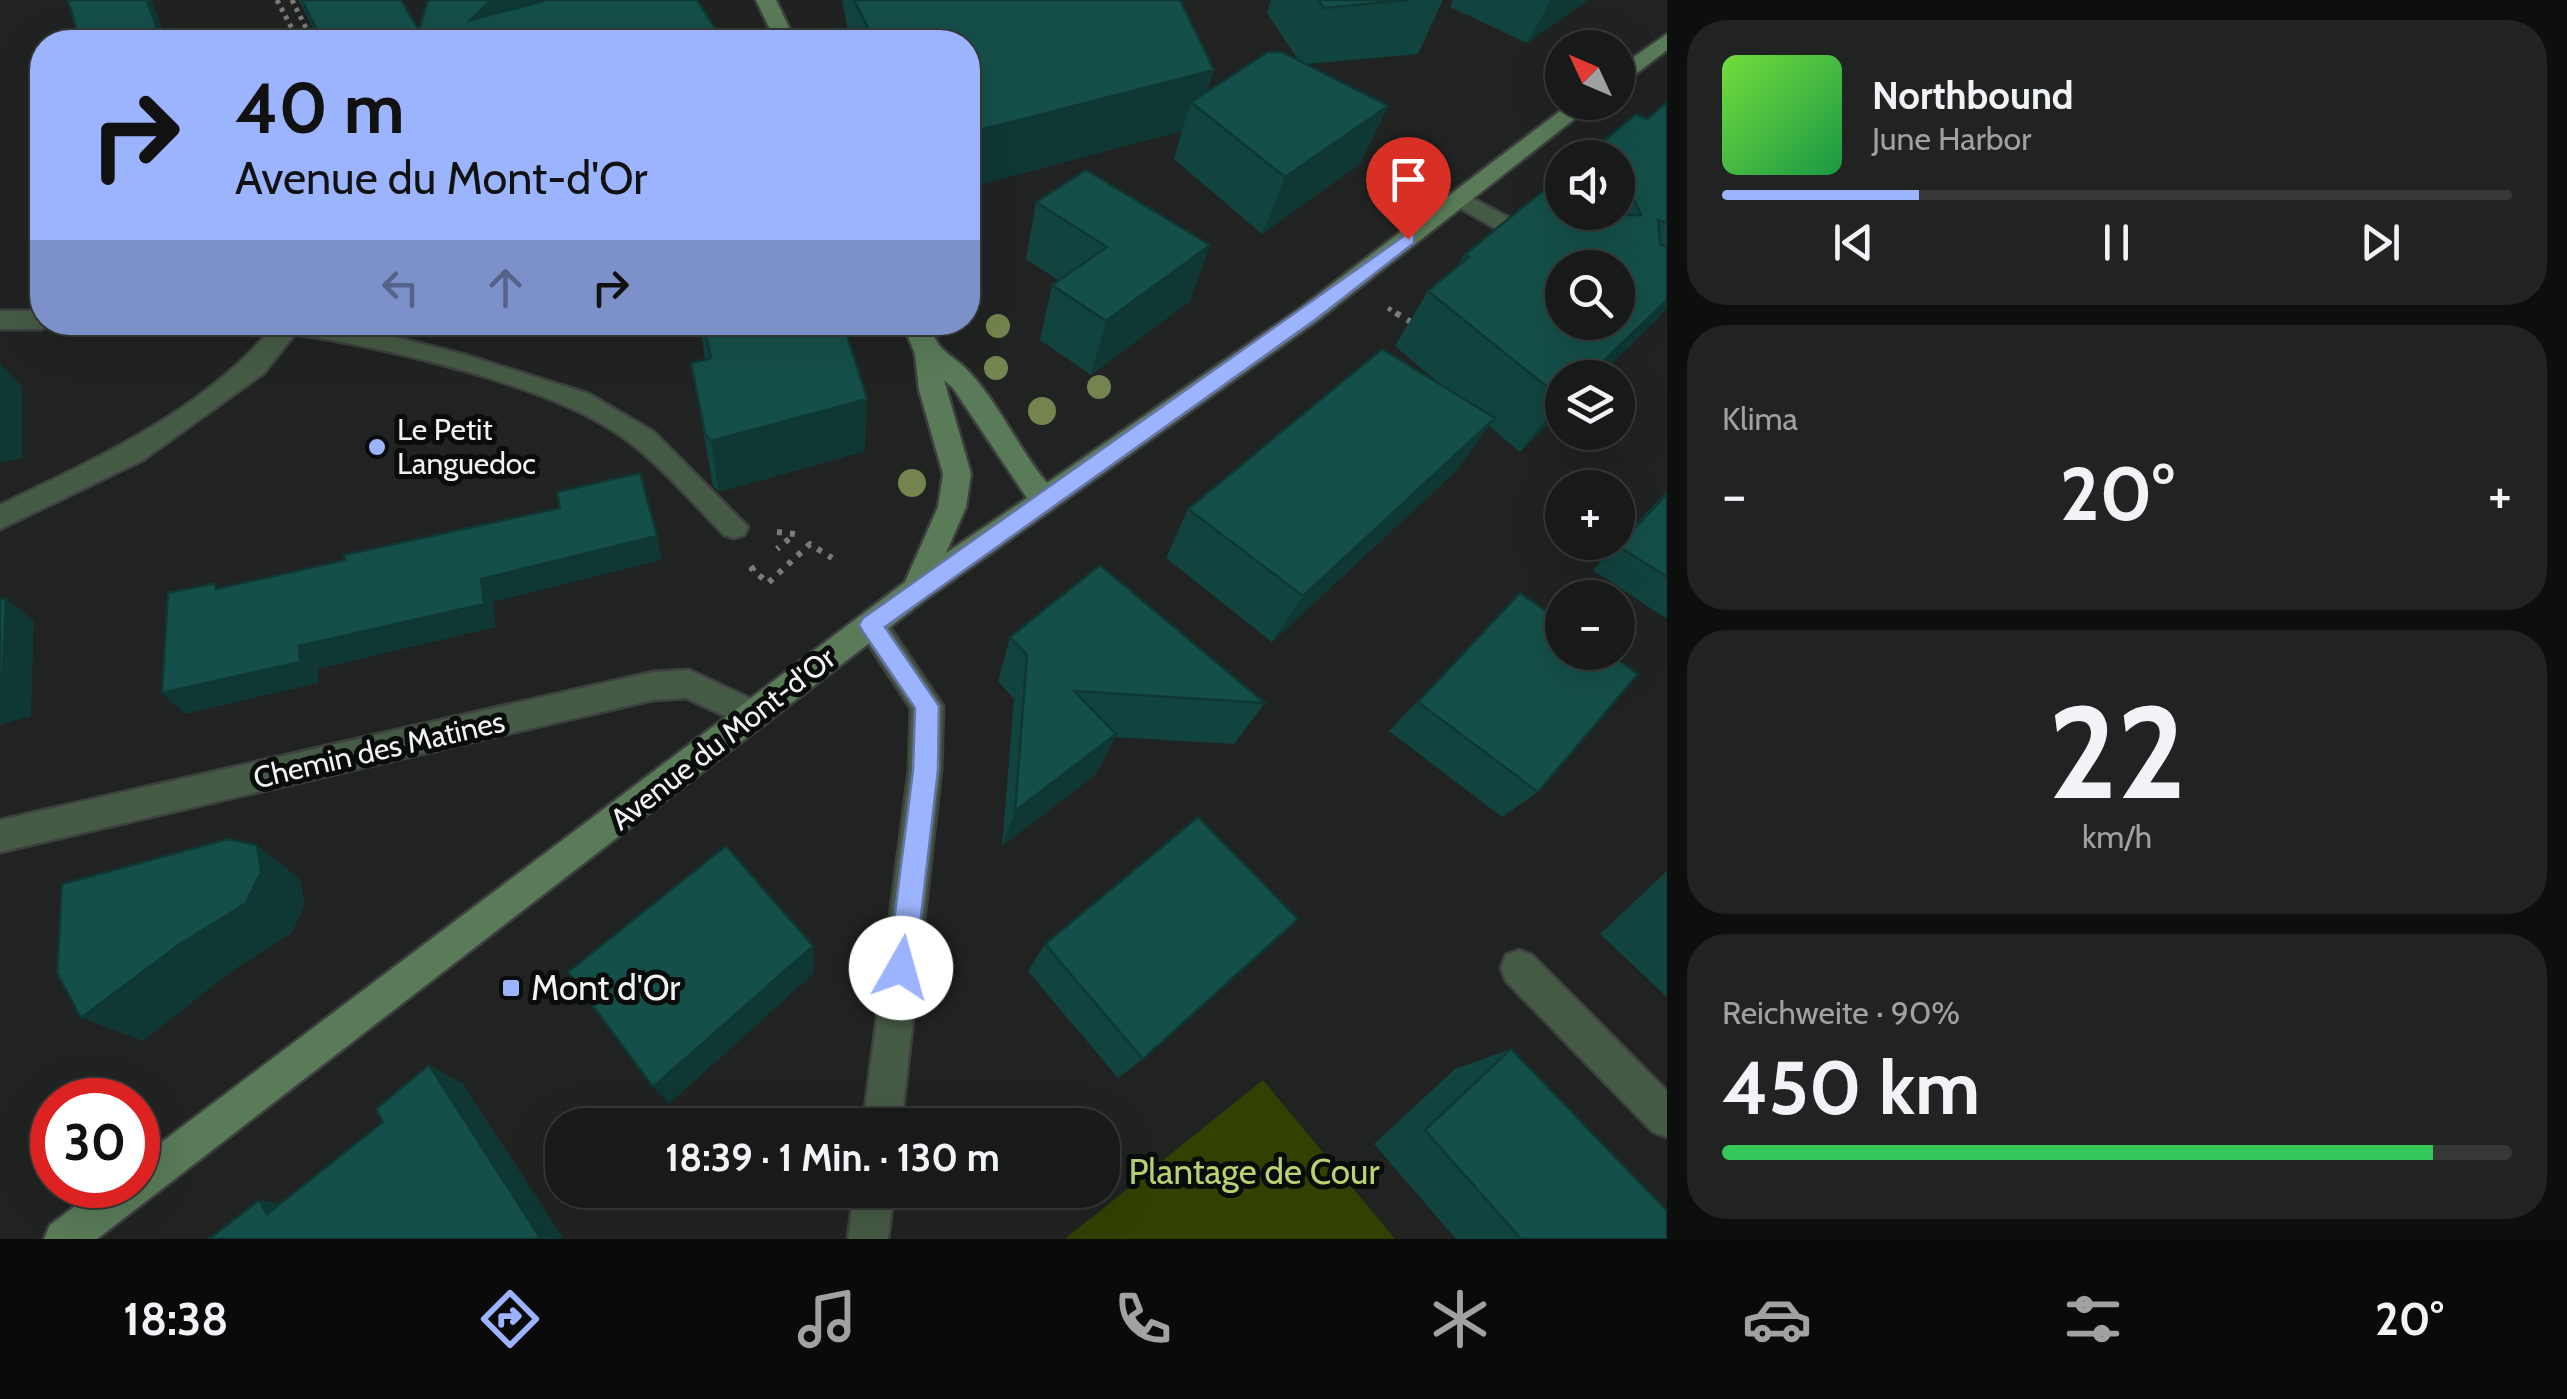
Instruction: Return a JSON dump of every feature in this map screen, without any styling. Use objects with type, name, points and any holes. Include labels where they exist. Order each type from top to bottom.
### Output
[{"type":"street","points":[[766,0],[780,30]]},
{"type":"street","points":[[1635,65],[1667,40]]},
{"type":"street","name":"Avenue du Mont-d'Or","points":[[160,1166],[915,591],[1348,284],[1563,120]]},
{"type":"street","points":[[1461,199],[1552,250]]},
{"type":"street","points":[[0,320],[30,320]]},
{"type":"street","points":[[0,518],[133,453],[256,366],[275,335]]},
{"type":"street","points":[[340,335],[431,354],[586,404],[628,426],[734,528]]},
{"type":"street","points":[[915,591],[952,507],[956,484],[932,390],[928,354],[920,335]]},
{"type":"street","points":[[928,354],[962,381],[1018,468],[1046,500]]},
{"type":"street","points":[[871,625],[927,706],[925,770],[884,1108]]},
{"type":"street","name":"Chemin des Matines","points":[[0,836],[653,686],[689,684],[753,715]]},
{"type":"street","points":[[1519,968],[1667,1118]]},
{"type":"street","name":"Avenue du Mont-d'Or","points":[[64,1239],[105,1208]]},
{"type":"street","points":[[868,1239],[872,1208]]},
{"type":"path","points":[[277,0],[293,30]]},
{"type":"path","points":[[292,0],[307,30]]},
{"type":"path","points":[[316,30],[332,26]]},
{"type":"path","points":[[1348,284],[1424,330]]},
{"type":"path","points":[[734,528],[796,534],[752,570],[768,583],[810,544],[832,558]]},
{"type":"green space","name":"Plantage de Cour","points":[[1263,1080],[1395,1239],[1065,1239],[1104,1208],[1120,1208],[1120,1195]]},
{"type":"building","points":[[68,0],[147,0],[158,30],[77,30]]},
{"type":"building","points":[[302,0],[401,0],[419,30],[317,30]]},
{"type":"building","points":[[428,0],[491,0],[471,20],[547,0],[697,0],[716,30],[419,30]]},
{"type":"building","points":[[854,0],[1180,0],[1214,70],[980,130],[980,30],[869,30]]},
{"type":"building","points":[[1318,0],[1410,0],[1324,8]]},
{"type":"building","points":[[1268,52],[1282,52],[1388,106],[1285,177],[1191,102]]},
{"type":"building","points":[[1667,102],[1667,223],[1658,220],[1660,244],[1667,247],[1667,300],[1635,331],[1635,250],[1545,250],[1545,340],[1625,340],[1605,360],[1545,360],[1545,385],[1428,291],[1469,257],[1464,255],[1545,189],[1545,230],[1635,230],[1635,215],[1641,215],[1635,202],[1635,140],[1605,140],[1629,120],[1635,120],[1636,114],[1647,119]]},
{"type":"building","points":[[1086,170],[1210,245],[1106,321],[1052,285],[1107,247],[1036,202]]},
{"type":"building","points":[[705,335],[847,335],[867,399],[711,441],[705,434],[691,363],[711,358]]},
{"type":"building","points":[[1382,349],[1495,418],[1303,596],[1188,509]]},
{"type":"building","points":[[640,473],[657,536],[481,579],[484,604],[299,646],[300,662],[162,693],[168,593],[215,583],[216,589],[345,560],[344,555],[560,508],[557,492]]},
{"type":"building","points":[[1667,494],[1667,577],[1635,557],[1635,528]]},
{"type":"building","points":[[1100,565],[1265,703],[1074,691],[1116,734],[1015,811],[1027,655],[1010,637]]},
{"type":"building","points":[[1520,593],[1545,610],[1545,670],[1632,670],[1638,674],[1538,792],[1418,702]]},
{"type":"building","points":[[6,598],[2,695],[0,695],[0,599]]},
{"type":"building","points":[[1198,817],[1298,919],[1143,1059],[1045,944]]},
{"type":"building","points":[[228,839],[257,845],[261,872],[246,903],[180,944],[81,1018],[57,973],[62,884]]},
{"type":"building","points":[[726,846],[813,946],[653,1087],[568,972]]},
{"type":"building","points":[[1511,1049],[1667,1211],[1667,1239],[1521,1239],[1425,1130]]},
{"type":"building","points":[[429,1065],[541,1239],[209,1239],[259,1200],[267,1214],[383,1122],[376,1109]]},
{"type":"place","name":"Le Petit Languedoc","points":[[377,447]]},
{"type":"place","name":"Mont d'Or","points":[[511,988]]},
{"type":"route","points":[[901,968],[925,770],[927,706],[871,625],[1308,315],[1408,239]]}]
